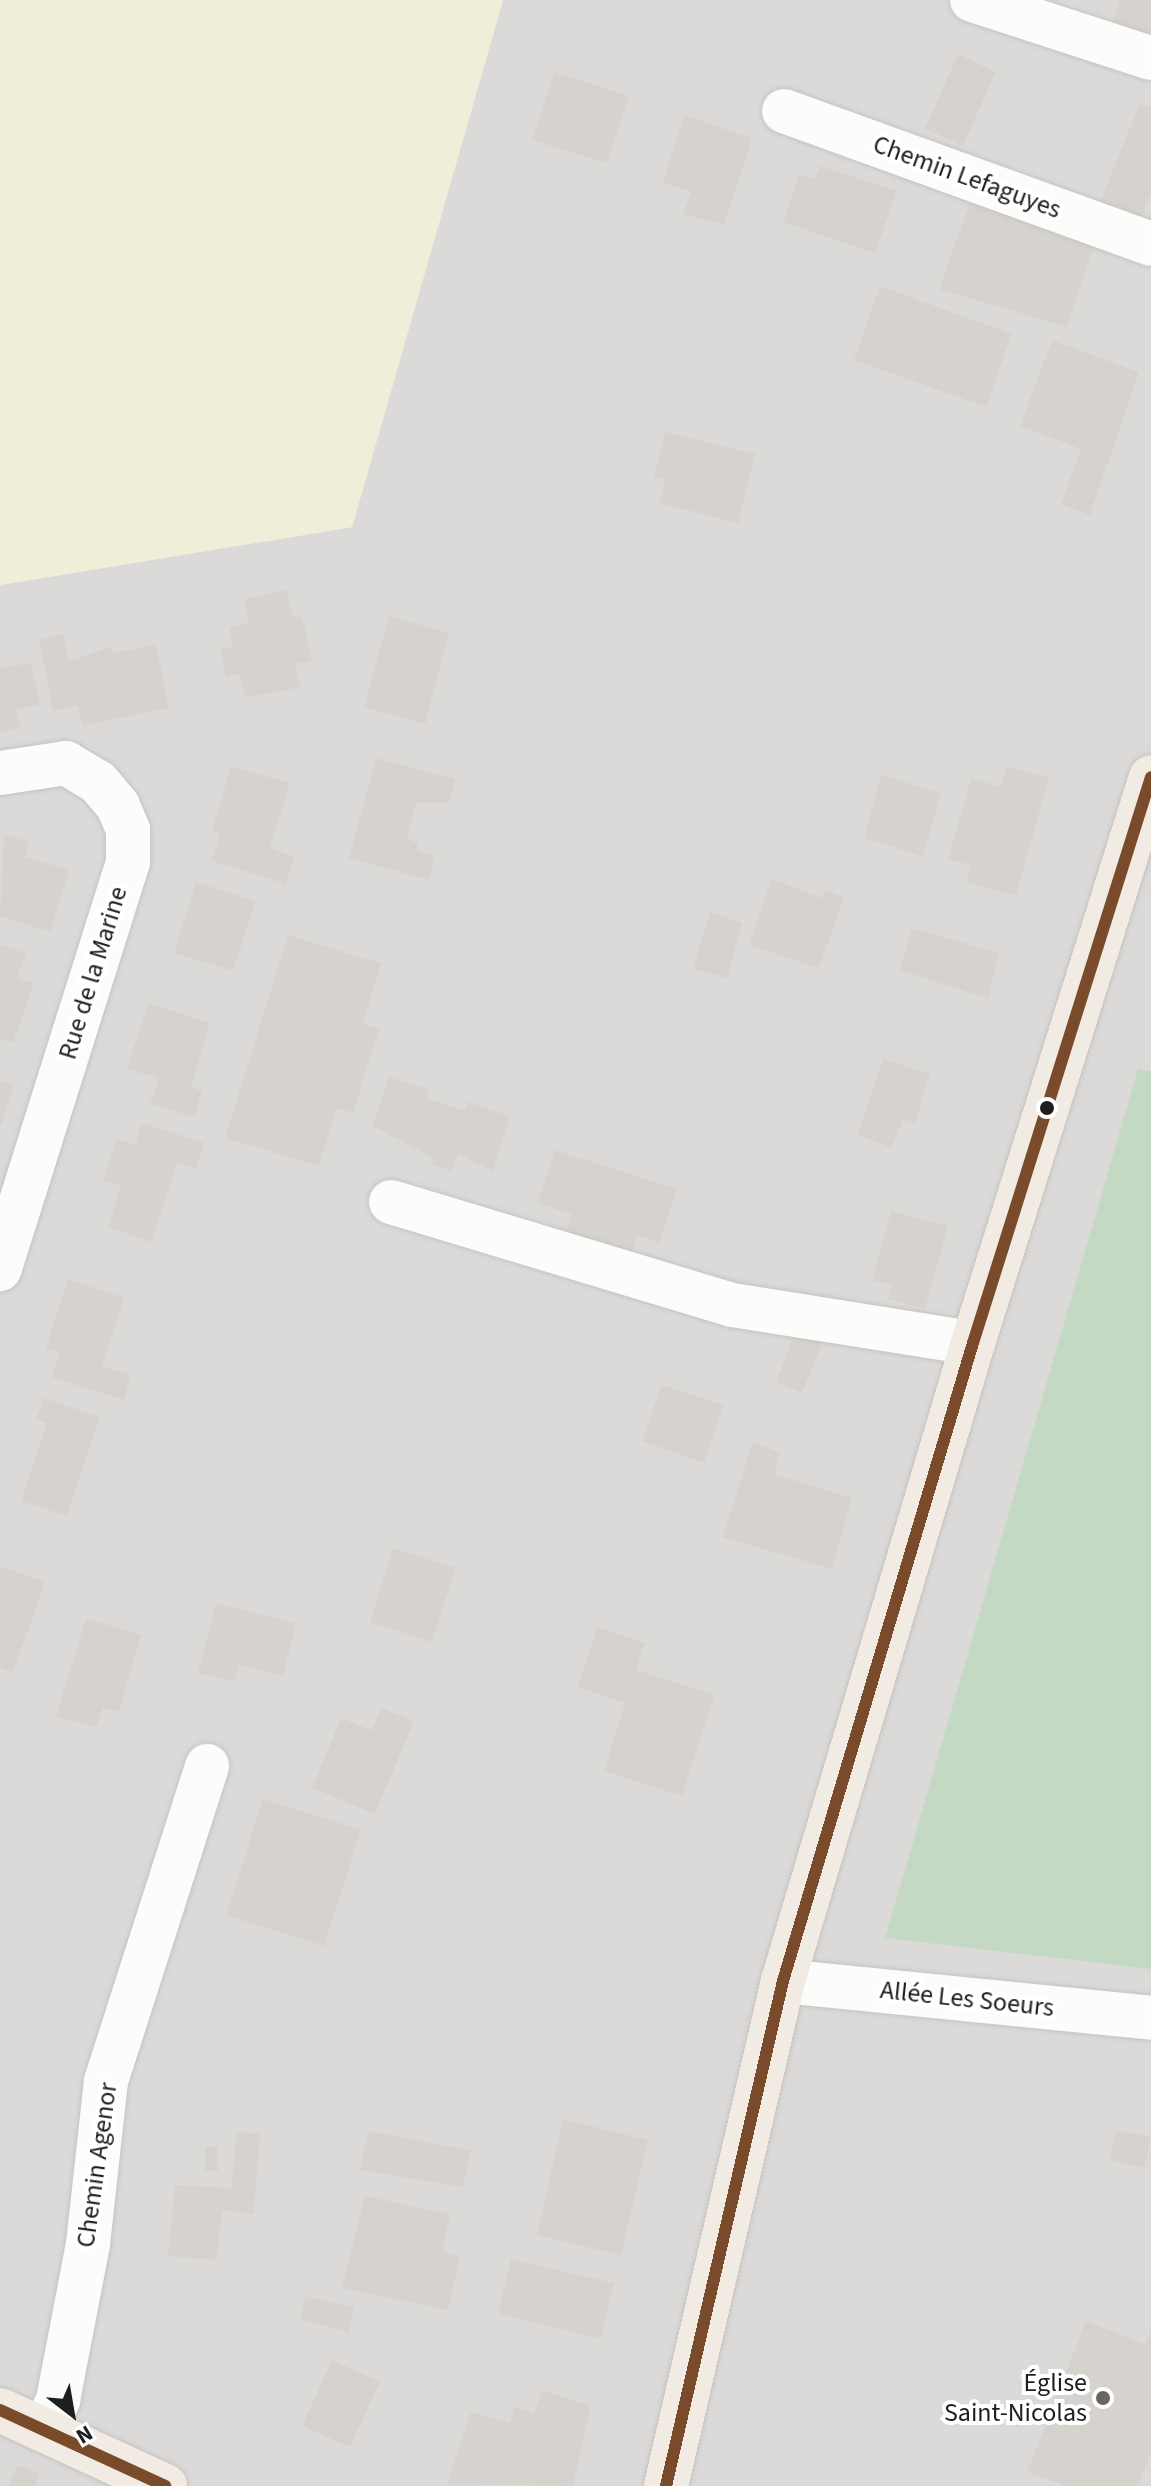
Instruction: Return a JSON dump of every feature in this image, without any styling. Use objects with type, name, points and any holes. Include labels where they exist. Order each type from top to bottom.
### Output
[{"type":"main road","points":[[666,2486],[783,1981],[973,1343],[1151,777]]},
{"type":"main road","points":[[0,2410],[165,2486]]},
{"type":"street","points":[[972,0],[1151,58]]},
{"type":"street","name":"Chemin Lefaguyes","points":[[784,111],[1151,244]]},
{"type":"street","name":"Rue de la Marine","points":[[0,773],[66,763],[98,782],[118,806],[128,830],[128,862],[0,1269]]},
{"type":"street","points":[[391,1202],[732,1305],[973,1343]]},
{"type":"street","name":"Chemin Agenor","points":[[43,2430],[58,2400],[88,2244],[106,2081],[207,1766]]},
{"type":"street","name":"Allée Les Soeurs","points":[[783,1981],[1151,2018]]},
{"type":"shaded area","points":[[503,0],[1151,0],[1151,2486],[0,2486],[0,585],[352,527]]},
{"type":"green space","points":[[0,0],[503,0],[352,527],[0,585]]},
{"type":"green space","points":[[1138,1069],[1151,1071],[1151,1969],[885,1938]]},
{"type":"building","points":[[1120,0],[1151,0],[1151,56],[1107,42]]},
{"type":"building","points":[[958,54],[996,72],[963,146],[925,128]]},
{"type":"building","points":[[554,72],[629,96],[607,163],[532,140]]},
{"type":"building","points":[[1140,103],[1151,108],[1151,193],[1138,224],[1097,209]]},
{"type":"building","points":[[684,115],[752,138],[724,225],[683,214],[691,192],[663,182]]},
{"type":"building","points":[[820,166],[897,191],[875,253],[783,222],[799,175],[813,179]]},
{"type":"building","points":[[971,199],[1095,243],[1067,327],[939,289]]},
{"type":"building","points":[[880,286],[1012,334],[986,407],[854,360]]},
{"type":"building","points":[[1052,340],[1139,372],[1090,515],[1061,504],[1081,449],[1020,426]]},
{"type":"building","points":[[665,432],[755,454],[738,523],[659,503],[665,480],[654,477]]},
{"type":"building","points":[[286,590],[293,618],[302,616],[312,661],[295,664],[301,687],[245,698],[239,674],[226,677],[220,650],[233,646],[229,627],[249,623],[244,599]]},
{"type":"building","points":[[389,616],[449,633],[425,724],[364,707]]},
{"type":"building","points":[[63,634],[69,662],[112,646],[113,653],[156,644],[169,708],[82,726],[78,705],[53,711],[39,639]]},
{"type":"building","points":[[31,663],[40,704],[16,710],[21,728],[0,732],[0,668]]},
{"type":"building","points":[[376,758],[455,779],[449,803],[416,803],[407,839],[418,843],[417,850],[435,856],[429,880],[349,858]]},
{"type":"building","points":[[231,766],[290,783],[270,848],[294,857],[286,884],[212,861],[220,834],[212,831]]},
{"type":"building","points":[[1007,766],[1049,778],[1016,896],[967,882],[971,865],[948,859],[971,778],[1001,787]]},
{"type":"building","points":[[881,775],[941,793],[923,857],[864,838]]},
{"type":"building","points":[[4,834],[29,842],[25,857],[70,870],[50,932],[0,916]]},
{"type":"building","points":[[771,879],[823,898],[825,890],[844,897],[819,968],[749,945]]},
{"type":"building","points":[[196,882],[256,901],[233,971],[174,953]]},
{"type":"building","points":[[710,912],[742,923],[727,978],[693,969]]},
{"type":"building","points":[[912,928],[999,953],[988,999],[900,970]]},
{"type":"building","points":[[288,935],[381,963],[363,1024],[379,1029],[353,1113],[337,1108],[319,1166],[225,1138]]},
{"type":"building","points":[[0,945],[26,953],[17,978],[34,983],[13,1043],[0,1039]]},
{"type":"building","points":[[148,1003],[210,1023],[191,1087],[202,1091],[194,1117],[150,1104],[159,1078],[127,1069]]},
{"type":"building","points":[[883,1059],[930,1074],[915,1123],[903,1119],[892,1148],[858,1135]]},
{"type":"building","points":[[389,1077],[429,1089],[427,1098],[465,1111],[468,1102],[510,1116],[493,1171],[458,1154],[452,1171],[432,1165],[434,1158],[372,1126]]},
{"type":"building","points":[[0,1080],[14,1084],[1,1126],[0,1126]]},
{"type":"building","points":[[142,1123],[204,1143],[196,1169],[177,1163],[152,1242],[108,1227],[121,1186],[103,1180],[117,1139],[135,1145]]},
{"type":"building","points":[[555,1150],[677,1189],[659,1243],[637,1235],[631,1255],[565,1234],[571,1214],[537,1203]]},
{"type":"building","points":[[891,1211],[948,1226],[925,1309],[888,1299],[892,1285],[872,1280]]},
{"type":"building","points":[[68,1279],[124,1298],[102,1366],[131,1375],[124,1400],[52,1377],[60,1353],[46,1348]]},
{"type":"building","points":[[795,1333],[823,1342],[802,1393],[776,1382]]},
{"type":"building","points":[[662,1385],[723,1405],[704,1463],[642,1441]]},
{"type":"building","points":[[44,1398],[100,1417],[67,1516],[21,1501],[47,1423],[36,1419]]},
{"type":"building","points":[[753,1442],[780,1452],[774,1474],[852,1498],[832,1569],[722,1537]]},
{"type":"building","points":[[393,1548],[456,1568],[432,1642],[370,1622]]},
{"type":"building","points":[[0,1566],[45,1582],[13,1673],[0,1668]]},
{"type":"building","points":[[216,1603],[296,1623],[283,1676],[239,1665],[235,1682],[198,1673]]},
{"type":"building","points":[[86,1618],[141,1635],[119,1712],[103,1708],[96,1728],[56,1716]]},
{"type":"building","points":[[597,1627],[645,1643],[636,1670],[715,1695],[682,1796],[604,1771],[625,1703],[578,1687]]},
{"type":"building","points":[[381,1708],[414,1721],[375,1814],[312,1788],[341,1718],[372,1730]]},
{"type":"building","points":[[263,1799],[361,1830],[324,1946],[226,1915]]},
{"type":"building","points":[[563,2119],[648,2140],[621,2255],[537,2235]]},
{"type":"building","points":[[1116,2130],[1151,2137],[1144,2168],[1109,2160]]},
{"type":"building","points":[[368,2131],[471,2150],[463,2187],[360,2170]]},
{"type":"building","points":[[237,2132],[260,2134],[254,2214],[222,2210],[217,2260],[168,2256],[175,2185],[231,2188]]},
{"type":"building","points":[[205,2146],[217,2147],[218,2171],[205,2170]]},
{"type":"building","points":[[365,2196],[450,2214],[442,2252],[460,2256],[448,2310],[342,2288]]},
{"type":"building","points":[[511,2259],[614,2283],[601,2339],[498,2314]]},
{"type":"building","points":[[305,2296],[354,2307],[349,2332],[300,2319]]},
{"type":"building","name":"Église Saint-Nicolas","points":[[1086,2321],[1145,2344],[1151,2330],[1151,2452],[1138,2486],[1066,2486],[1027,2472]]},
{"type":"building","points":[[332,2360],[380,2382],[350,2447],[302,2426]]},
{"type":"building","points":[[542,2390],[591,2406],[573,2486],[447,2484],[471,2412],[510,2423],[514,2407],[534,2413]]},
{"type":"building","points":[[18,2465],[40,2474],[35,2486],[8,2486]]},
{"type":"transit line","points":[[666,2486],[783,1981],[973,1343],[1151,777]]},
{"type":"transit line","points":[[0,2410],[165,2486]]},
{"type":"place","name":"Église Saint-Nicolas","points":[[1103,2398]]}]
